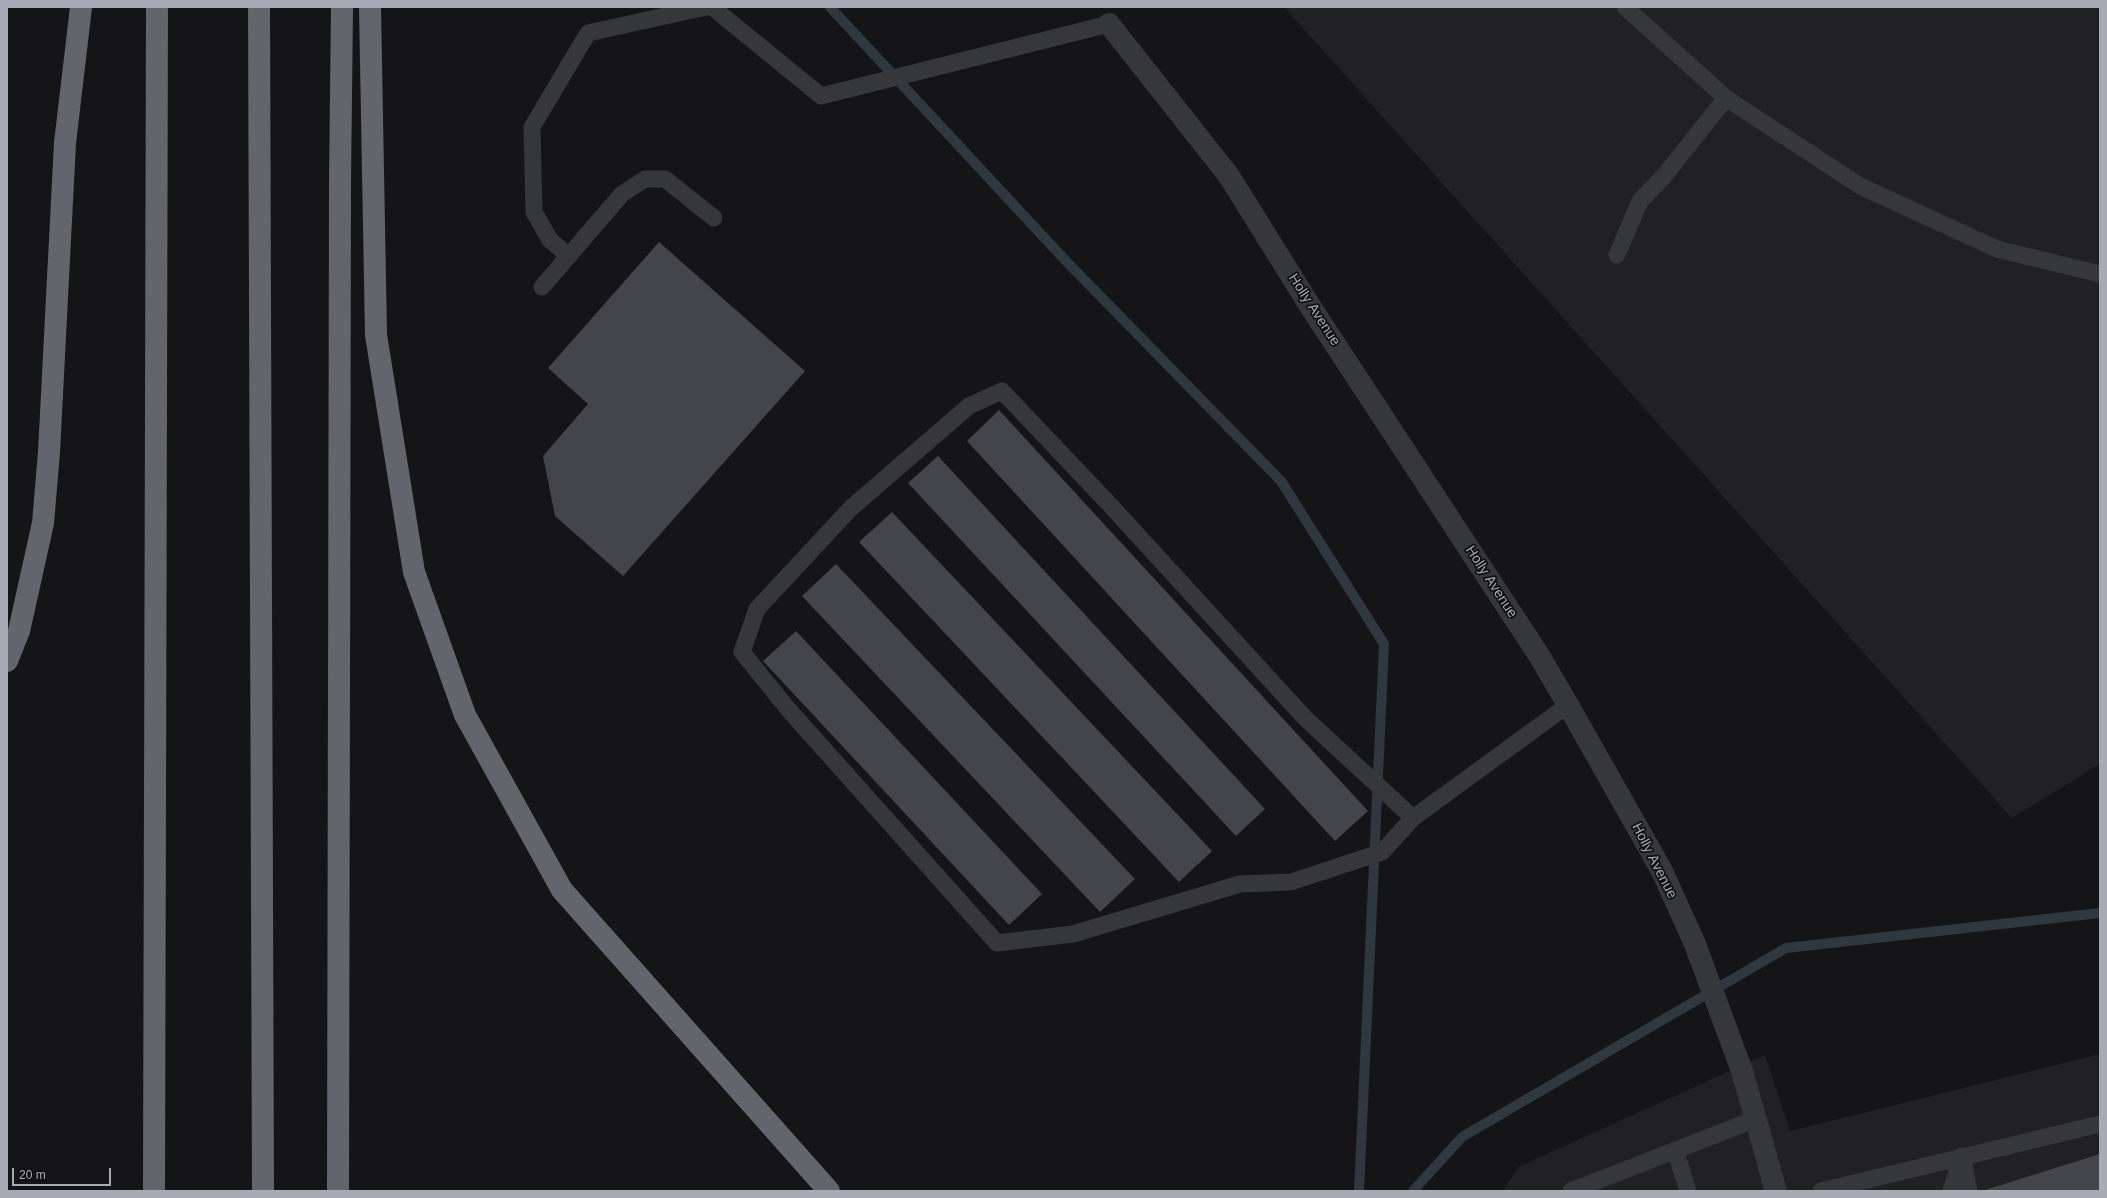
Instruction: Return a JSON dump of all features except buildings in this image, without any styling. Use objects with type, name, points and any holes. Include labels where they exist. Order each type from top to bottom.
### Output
[{"type":"highway","points":[[7,661],[19,631],[43,523],[49,452],[65,143],[81,7]]},
{"type":"highway","points":[[154,1191],[157,7]]},
{"type":"highway","points":[[259,7],[263,1191]]},
{"type":"highway","points":[[338,1191],[340,183],[342,7]]},
{"type":"highway","points":[[370,7],[376,336],[414,572],[465,715],[562,890],[829,1191]]},
{"type":"street","name":"Holly Avenue","points":[[1109,24],[1229,176],[1310,306],[1540,657],[1568,705],[1665,878],[1698,952],[1742,1071],[1776,1191]]},
{"type":"lane","points":[[569,256],[550,240],[534,212],[532,127],[588,33],[706,7]]},
{"type":"lane","points":[[712,7],[821,96],[1109,24]]},
{"type":"lane","points":[[1625,7],[1726,98],[1860,186],[1997,249],[2100,274]]},
{"type":"lane","points":[[1617,255],[1640,201],[1664,176],[1726,98]]},
{"type":"lane","points":[[542,287],[622,194],[645,179],[665,179],[714,218]]},
{"type":"lane","points":[[1413,818],[1305,718],[1116,512],[1002,391],[969,406],[851,508],[757,609],[742,652],[788,709],[997,943],[1074,934],[1240,884],[1291,882],[1382,852],[1413,818],[1568,705]]},
{"type":"lane","points":[[1571,1191],[1756,1119]]},
{"type":"lane","points":[[1821,1191],[2100,1124]]},
{"type":"lane","points":[[1675,1150],[1688,1191]]},
{"type":"lane","points":[[1951,1191],[1962,1156]]},
{"type":"lane","points":[[1962,1156],[1969,1191]]},
{"type":"shaded area","points":[[1284,7],[2100,7],[2100,764],[2012,818]]},
{"type":"shaded area","points":[[2100,1054],[2100,1191],[1503,1191],[1518,1167],[1765,1055],[1790,1131]]},
{"type":"waterway","points":[[830,7],[1065,260],[1281,481],[1384,644],[1359,1191]]},
{"type":"waterway","points":[[1413,1191],[1462,1137],[1786,948],[2100,913]]}]
